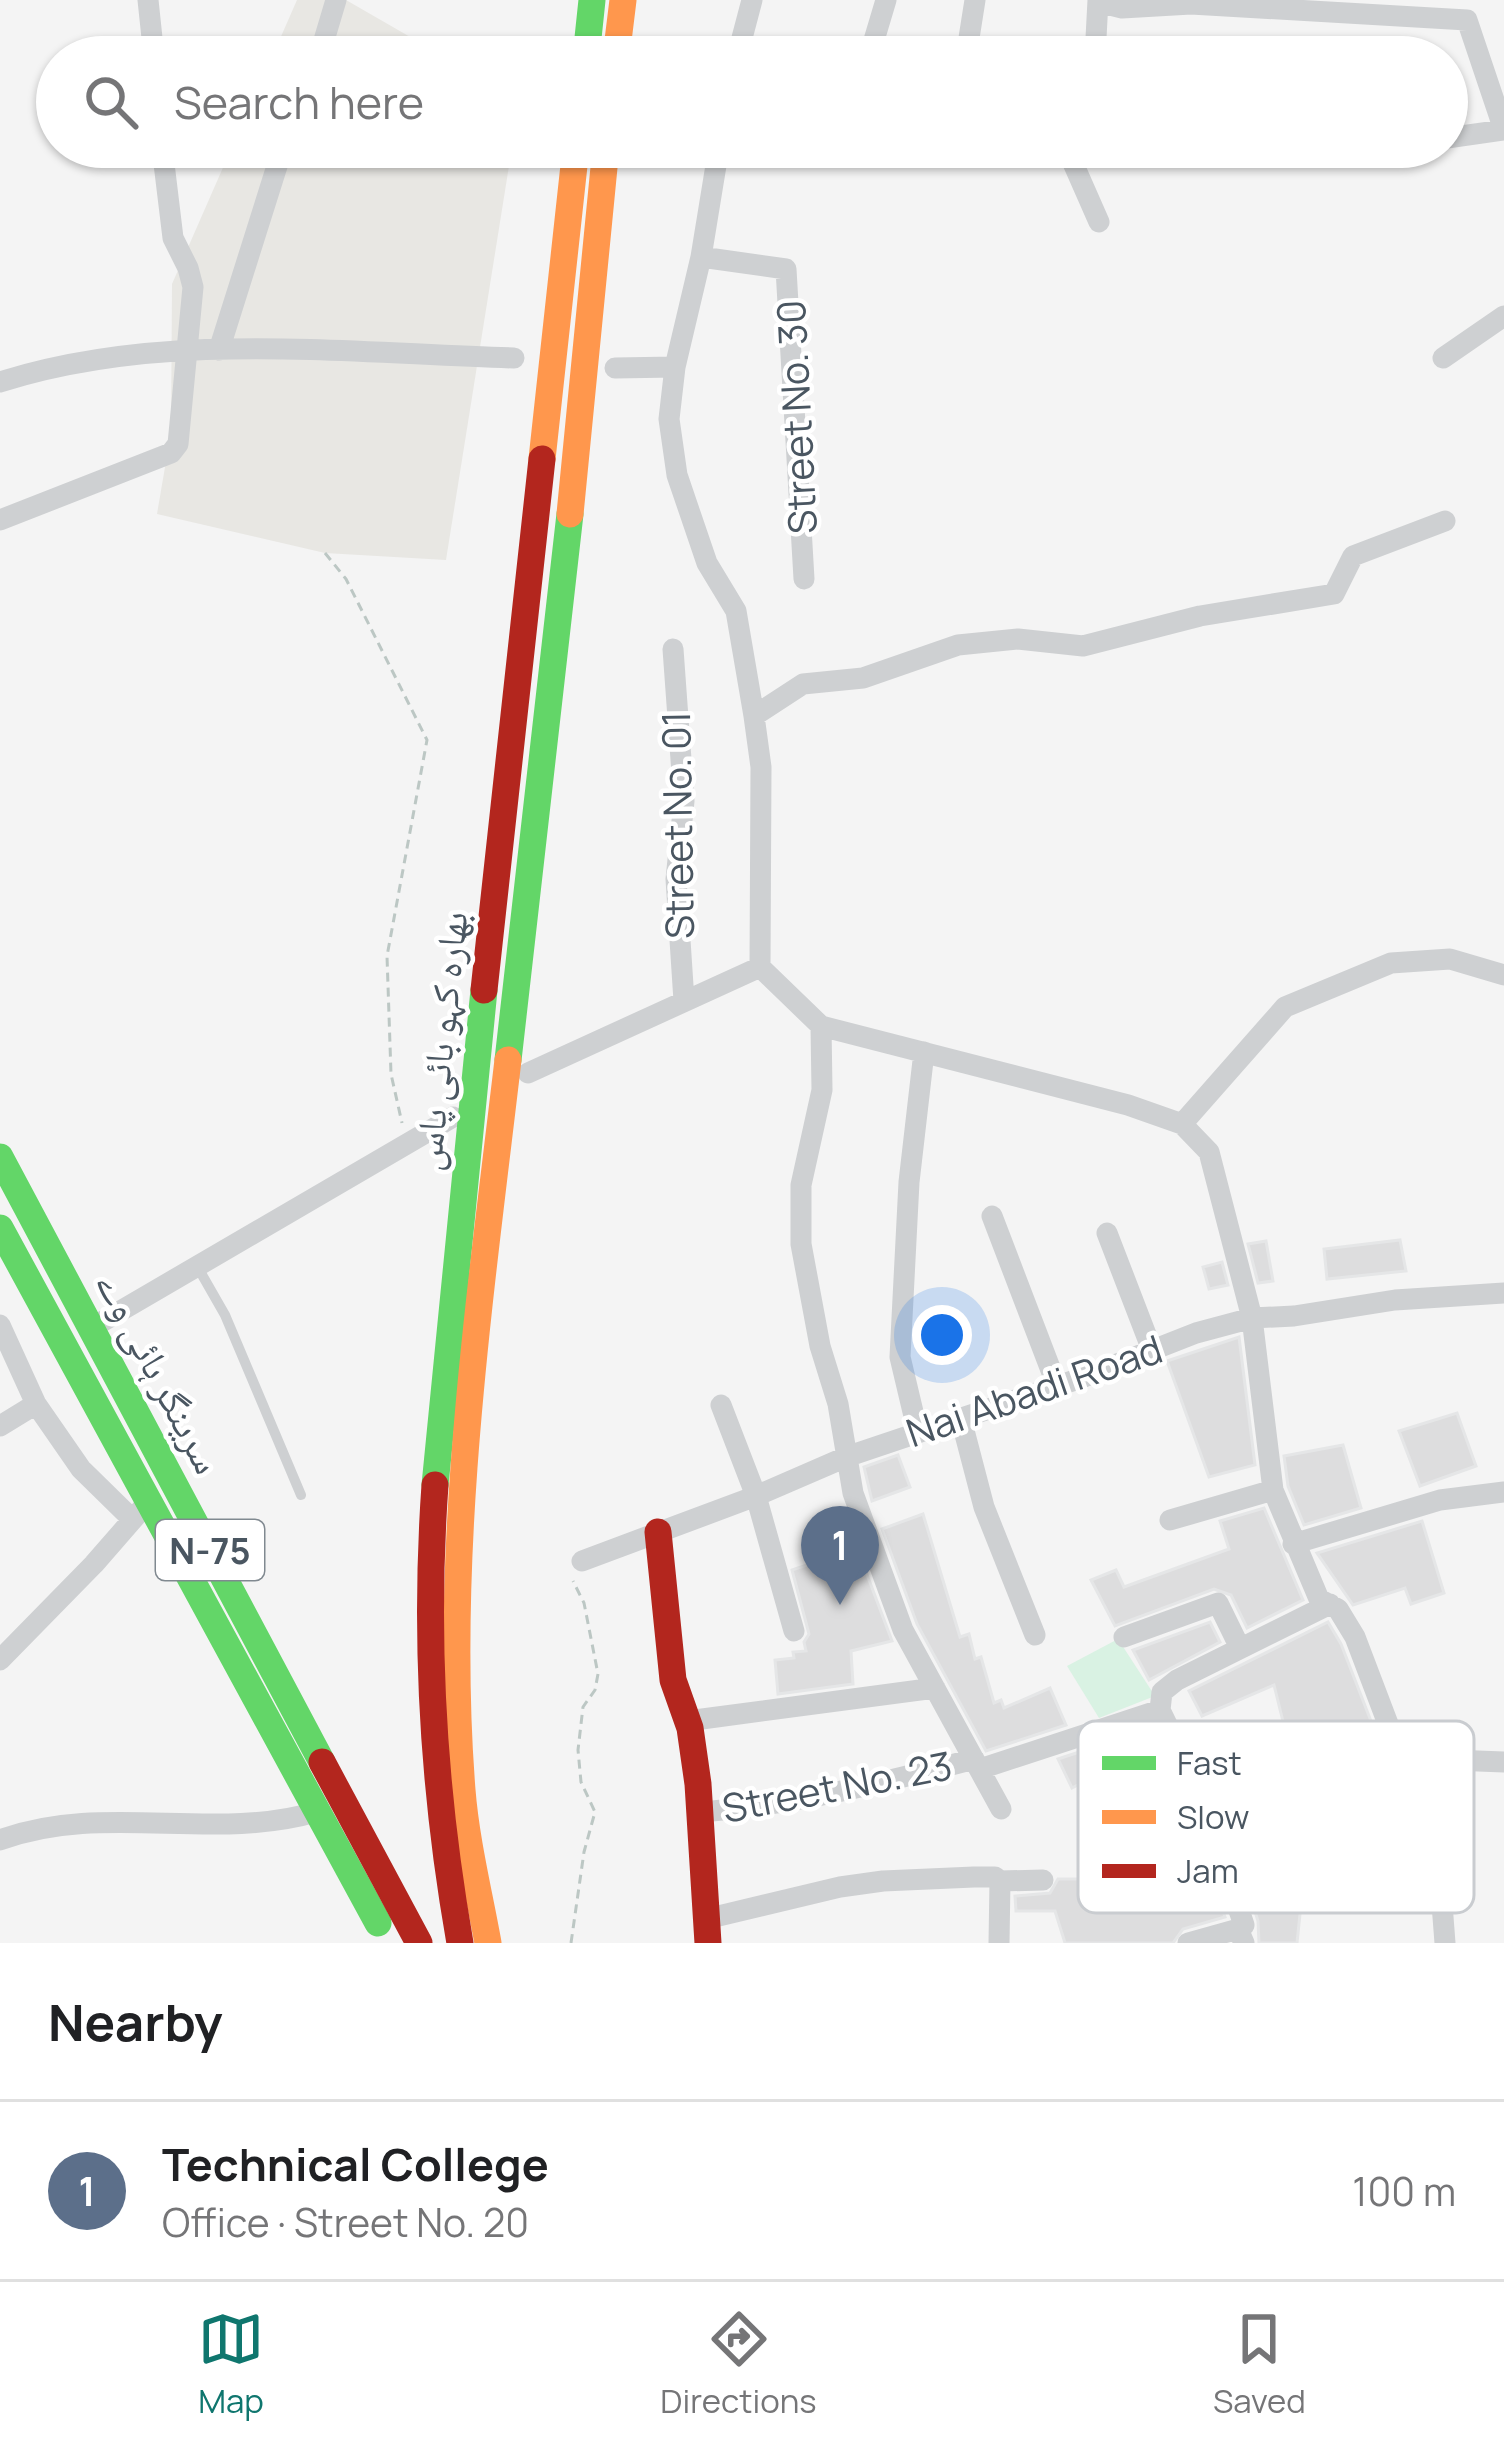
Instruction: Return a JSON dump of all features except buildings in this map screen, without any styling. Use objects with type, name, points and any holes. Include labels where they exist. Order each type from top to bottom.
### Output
[{"type":"main road","points":[[588,36],[592,0]]},
{"type":"main road","points":[[618,36],[622,0]]},
{"type":"main road","name":"بھارہ کہو بائی پاس","points":[[479,1942],[443,1864],[427,1674],[431,1514],[482,998],[574,168]]},
{"type":"main road","name":"بھارہ کہو بائی پاس","points":[[479,1942],[462,1792],[458,1634],[466,1469],[604,168]]},
{"type":"main road","name":"سرینگر ہائی وے","points":[[0,1156],[418,1943]]},
{"type":"main road","name":"سرینگر ہائی وے","points":[[0,1228],[81,1379],[140,1510],[390,1943]]},
{"type":"main road","points":[[81,1379],[112,1363]]},
{"type":"main road","points":[[658,1532],[673,1680],[687,1721],[699,1812],[707,1931]]},
{"type":"street","points":[[148,0],[152,36]]},
{"type":"street","points":[[325,36],[336,0]]},
{"type":"street","points":[[743,36],[752,0]]},
{"type":"street","points":[[875,36],[886,0]]},
{"type":"street","points":[[969,36],[975,0]]},
{"type":"street","points":[[1096,36],[1098,1],[1123,8],[1191,4],[1467,20],[1504,130],[1468,135]]},
{"type":"street","points":[[0,520],[175,449],[192,278],[173,238],[165,168]]},
{"type":"street","points":[[219,350],[276,168]]},
{"type":"street","points":[[716,168],[669,419],[676,476],[707,562],[736,611],[754,716],[761,767],[760,967],[820,1026],[1128,1105],[1182,1124],[1209,1152],[1252,1318],[1274,1490],[1319,1599],[1338,1609],[1355,1637],[1385,1721]]},
{"type":"street","points":[[1076,168],[1100,222]]},
{"type":"street","name":"Street No. 30","points":[[701,256],[786,268],[804,579]]},
{"type":"street","points":[[1443,358],[1504,316]]},
{"type":"street","points":[[0,382],[104,357],[187,349],[514,358]]},
{"type":"street","points":[[616,368],[675,367]]},
{"type":"street","points":[[754,716],[803,684],[863,678],[958,645],[1018,639],[1083,646],[1200,616],[1334,594],[1353,556],[1445,521]]},
{"type":"street","name":"Street No. 01","points":[[673,649],[684,801],[676,879],[684,1001]]},
{"type":"street","points":[[1182,1124],[1285,1007],[1391,963],[1450,959],[1504,975]]},
{"type":"street","points":[[528,1073],[760,967]]},
{"type":"street","points":[[820,1026],[822,1090],[801,1185],[801,1244],[853,1493],[903,1630],[1001,1809]]},
{"type":"street","points":[[918,1433],[900,1357],[909,1182],[924,1052]]},
{"type":"street","points":[[93,1327],[453,1117]]},
{"type":"street","points":[[992,1216],[1057,1387]]},
{"type":"street","points":[[1107,1233],[1152,1350]]},
{"type":"street","name":"Nai Abadi Road","points":[[582,1561],[846,1457],[1252,1318],[1395,1300],[1504,1293]]},
{"type":"street","points":[[0,1325],[36,1404],[80,1468],[140,1510],[0,1660]]},
{"type":"street","points":[[0,1426],[36,1404]]},
{"type":"street","points":[[721,1405],[755,1496],[794,1631]]},
{"type":"street","points":[[962,1419],[984,1507],[1035,1635]]},
{"type":"street","points":[[1170,1520],[1274,1490]]},
{"type":"street","points":[[1293,1544],[1440,1500],[1504,1492]]},
{"type":"street","points":[[1124,1637],[1219,1603],[1240,1648]]},
{"type":"street","points":[[1165,1721],[1160,1710],[1162,1692],[1177,1680],[1330,1604]]},
{"type":"street","points":[[687,1721],[935,1688]]},
{"type":"street","name":"Street No. 23","points":[[1123,1721],[1160,1710]]},
{"type":"street","name":"Street No. 23","points":[[699,1812],[761,1807],[877,1786],[977,1764],[1078,1734]]},
{"type":"street","points":[[1474,1760],[1504,1762]]},
{"type":"street","points":[[0,1840],[72,1823],[212,1826],[289,1820],[316,1812]]},
{"type":"street","points":[[707,1931],[861,1884],[974,1877],[1043,1880]]},
{"type":"street","points":[[999,1943],[1000,1881]]},
{"type":"street","points":[[1443,1913],[1445,1943]]},
{"type":"street","points":[[1188,1943],[1241,1936]]},
{"type":"lane","points":[[197,1266],[225,1315],[302,1495]]},
{"type":"path","points":[[325,554],[346,579],[427,740],[387,956],[391,1074],[407,1142]]},
{"type":"path","points":[[571,1943],[584,1852],[595,1812],[581,1782],[578,1750],[583,1707],[596,1690],[598,1674],[584,1603],[572,1577],[582,1561]]},
{"type":"shaded area","points":[[297,0],[346,0],[409,36],[281,36]]},
{"type":"shaded area","points":[[223,168],[509,168],[446,560],[325,553],[157,514],[171,432],[172,284]]},
{"type":"green space","points":[[1118,1639],[1155,1696],[1099,1718],[1067,1666]]},
{"type":"traffic: fast","points":[[588,36],[592,0]]},
{"type":"traffic: fast","points":[[508,1060],[570,514]]},
{"type":"traffic: fast","points":[[435,1485],[484,990]]},
{"type":"traffic: fast","points":[[0,1157],[322,1762]]},
{"type":"traffic: fast","points":[[0,1228],[378,1923]]},
{"type":"traffic: slow","points":[[619,36],[623,0]]},
{"type":"traffic: slow","points":[[542,459],[574,168]]},
{"type":"traffic: slow","points":[[570,514],[604,168]]},
{"type":"traffic: slow","points":[[488,1943],[462,1790],[457,1608],[467,1424],[508,1060]]},
{"type":"traffic: jam","points":[[484,990],[542,459]]},
{"type":"traffic: jam","points":[[435,1485],[430,1600],[433,1715],[460,1943]]},
{"type":"traffic: jam","points":[[658,1532],[673,1680],[690,1728],[698,1784],[708,1943]]},
{"type":"traffic: jam","points":[[322,1762],[419,1943]]},
{"type":"place","name":"Technical College","points":[[840,1605]]}]
